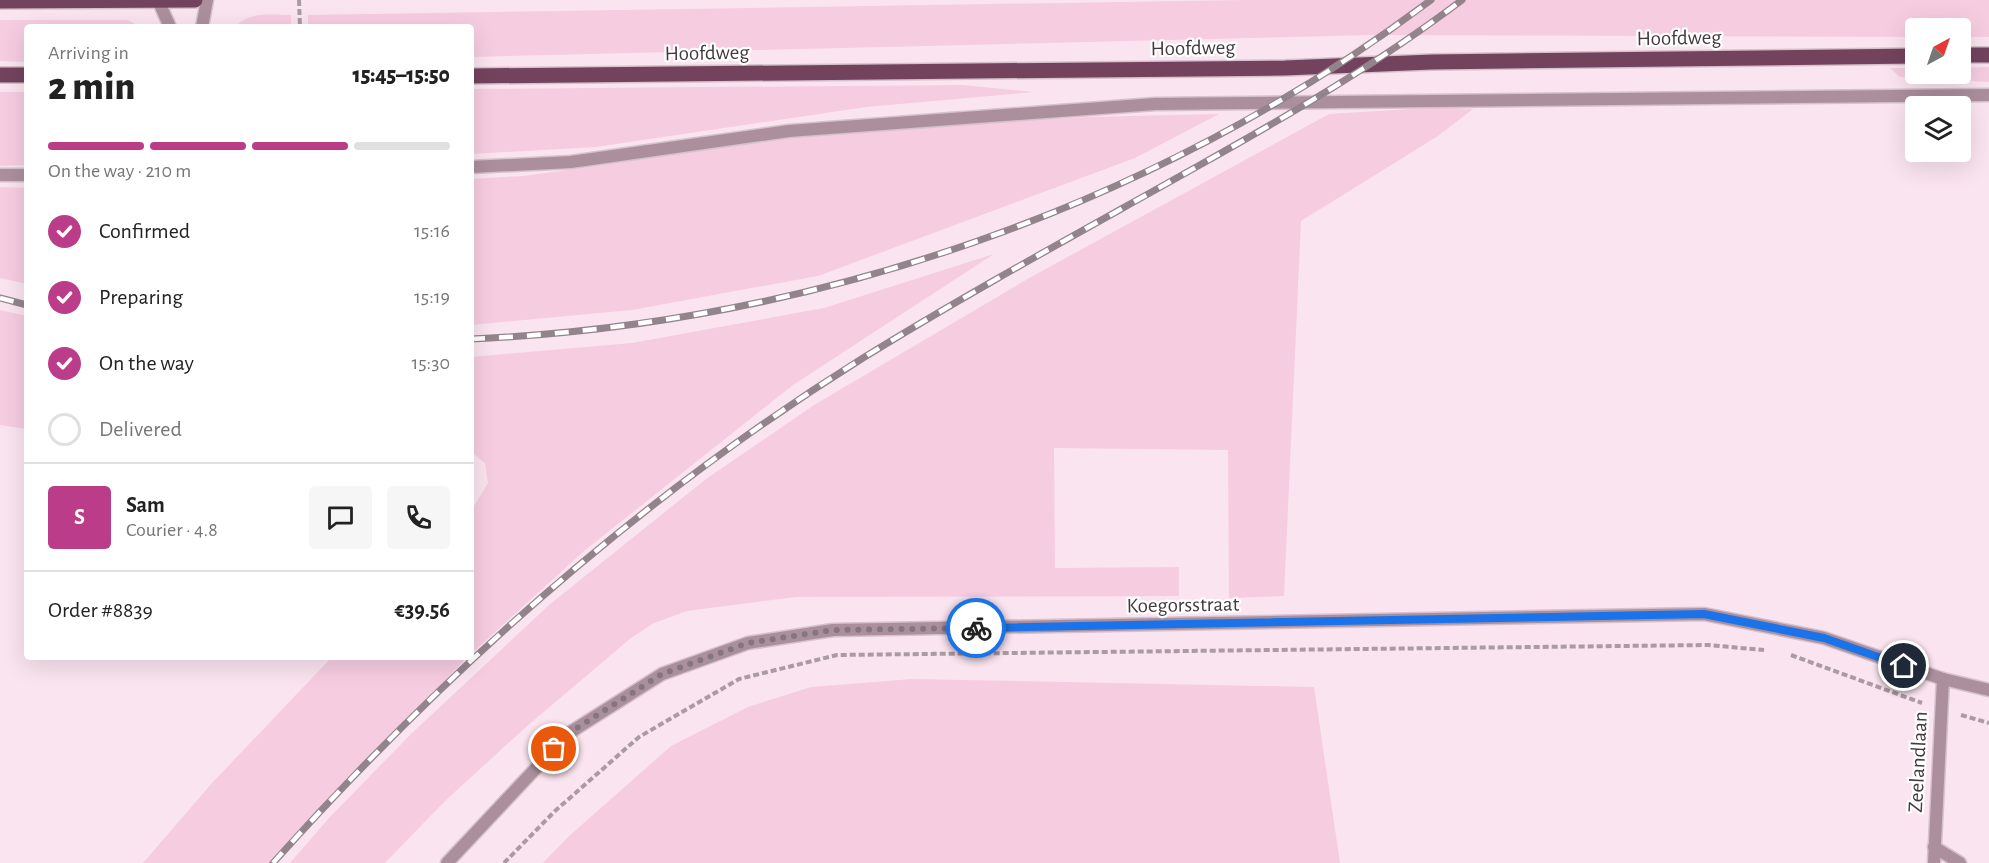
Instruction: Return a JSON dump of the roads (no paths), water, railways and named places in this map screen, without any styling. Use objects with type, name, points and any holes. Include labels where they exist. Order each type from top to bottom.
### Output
[{"type":"main road","points":[[0,1],[195,0]]},
{"type":"main road","points":[[1971,55],[1989,55]]},
{"type":"main road","name":"Hoofdweg","points":[[474,76],[1285,68],[1432,63],[1905,56]]},
{"type":"main road","points":[[0,75],[24,75]]},
{"type":"street","points":[[158,0],[169,24]]},
{"type":"street","points":[[203,24],[207,0]]},
{"type":"street","points":[[474,167],[571,162],[789,131],[1155,104],[1989,94]]},
{"type":"street","points":[[0,175],[24,175]]},
{"type":"street","name":"Koegorsstraat","points":[[447,863],[569,733],[662,674],[748,643],[833,630],[1704,614],[1824,638],[1943,679],[1989,690]]},
{"type":"street","name":"Zeelandlaan","points":[[1934,863],[1943,679]]},
{"type":"street","points":[[1934,847],[1960,863]]},
{"type":"railway","points":[[474,339],[599,329],[727,309],[853,280],[976,242],[1096,194],[1213,138],[1325,73],[1431,0]]},
{"type":"railway","points":[[474,658],[625,527],[781,411],[904,333],[1300,108],[1366,67],[1462,0]]},
{"type":"railway","points":[[0,298],[24,304]]},
{"type":"railway","points":[[273,863],[339,791],[472,660]]}]
